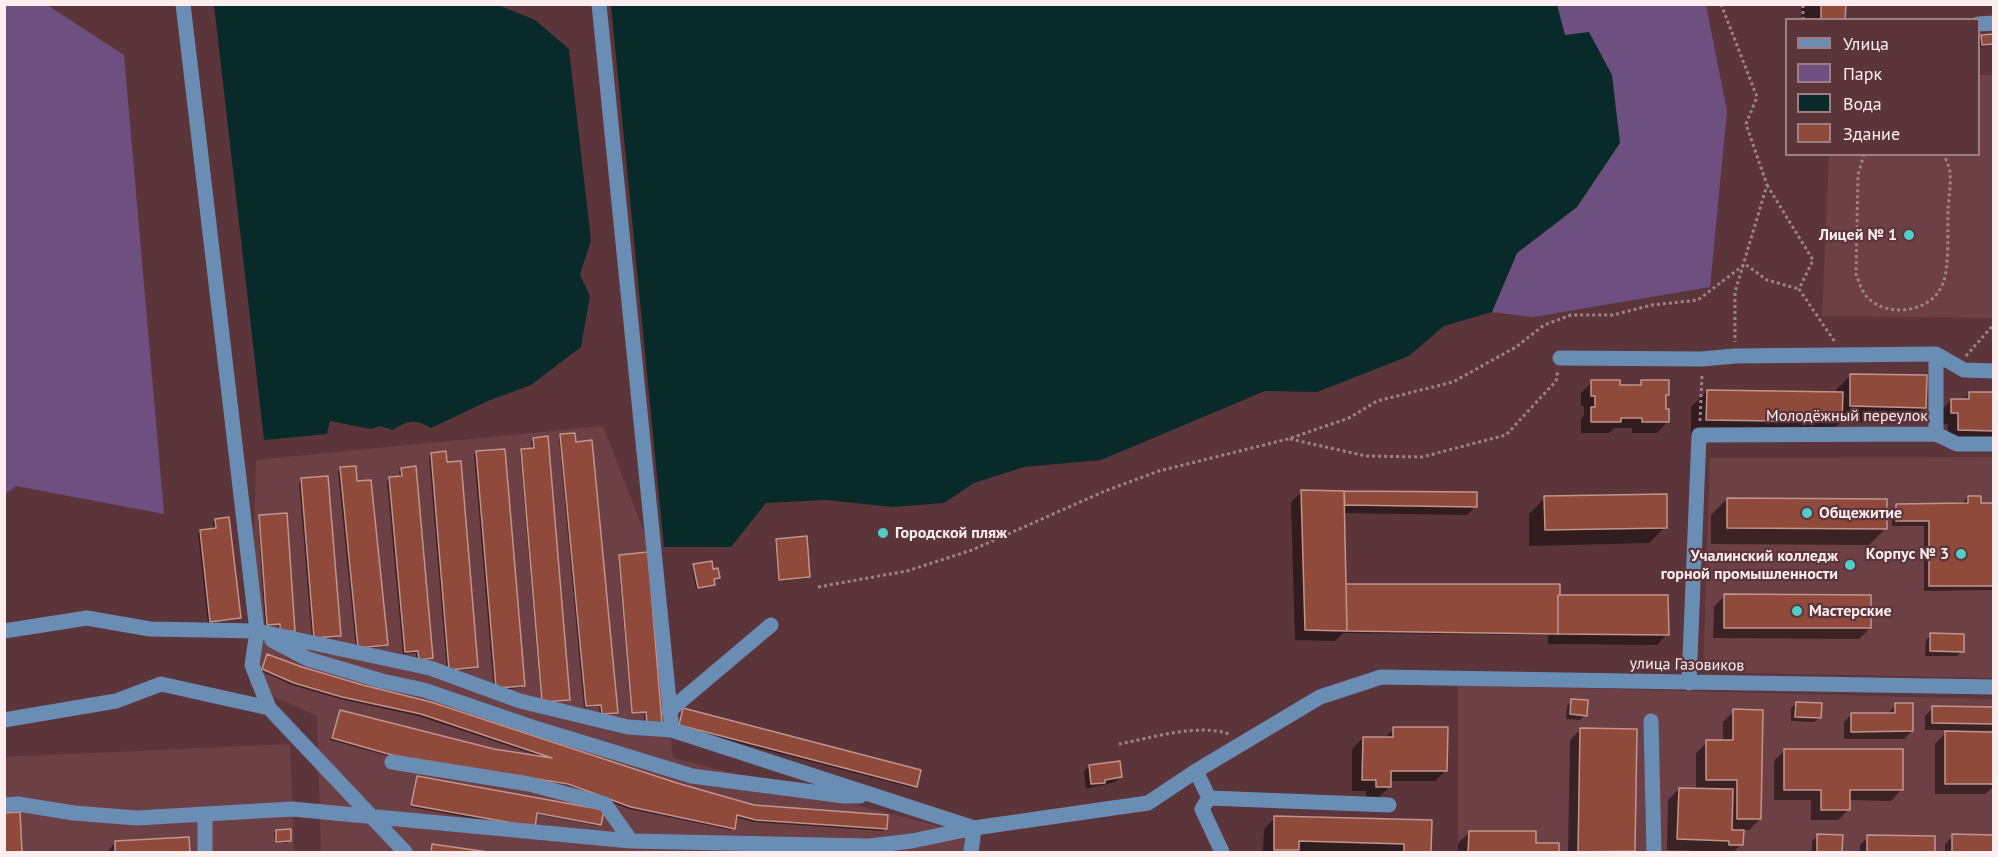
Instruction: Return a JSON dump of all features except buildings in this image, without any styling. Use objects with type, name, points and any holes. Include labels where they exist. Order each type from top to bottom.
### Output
[{"type":"street","points":[[183,4],[256,631],[252,665],[269,708],[405,852]]},
{"type":"street","points":[[599,4],[672,730]]},
{"type":"street","points":[[1936,354],[1936,434]]},
{"type":"street","points":[[1560,358],[1702,359],[1735,356],[1936,354],[1964,370],[1994,370]]},
{"type":"street","name":"Молодёжный переулок","points":[[1699,435],[1936,434],[1957,444],[1994,444]]},
{"type":"street","points":[[1689,683],[1699,435]]},
{"type":"street","points":[[4,631],[87,618],[150,628],[256,631],[430,668],[520,701],[628,727],[672,730],[974,828],[971,852]]},
{"type":"street","points":[[669,711],[771,625]]},
{"type":"street","points":[[256,631],[308,659],[382,681],[424,690],[538,729],[692,776],[844,796],[875,796]]},
{"type":"street","name":"улица Газовиков","points":[[4,805],[18,804],[74,813],[137,818],[292,809],[631,841],[867,849],[974,828],[1148,803],[1196,771],[1320,697],[1381,677],[1994,687]]},
{"type":"street","points":[[4,720],[116,701],[161,684],[269,708]]},
{"type":"street","points":[[1651,721],[1654,852]]},
{"type":"street","points":[[392,762],[529,784],[605,804],[631,841]]},
{"type":"street","points":[[1196,771],[1209,798]]},
{"type":"street","points":[[1209,798],[1389,805]]},
{"type":"street","points":[[1209,798],[1202,809],[1222,852]]},
{"type":"street","points":[[205,814],[205,852]]},
{"type":"path","points":[[1721,4],[1757,97],[1746,124],[1767,185],[1813,260],[1799,289]]},
{"type":"path","points":[[1863,156],[1858,175],[1856,274],[1861,289],[1868,299],[1886,308],[1906,311],[1934,296],[1943,284],[1946,267],[1950,171],[1945,156]]},
{"type":"path","points":[[1735,356],[1736,292],[1767,185]]},
{"type":"path","points":[[1745,264],[1767,280],[1799,289],[1835,342],[1835,355]]},
{"type":"path","points":[[818,587],[907,572],[972,550],[1105,491],[1158,471],[1288,439],[1349,418],[1377,401],[1453,382],[1516,346],[1544,325],[1571,315],[1612,315],[1652,305],[1698,300],[1745,264]]},
{"type":"path","points":[[1964,370],[1966,355],[1994,324]]},
{"type":"path","points":[[1288,439],[1366,456],[1422,457],[1506,435],[1556,381],[1560,358]]},
{"type":"path","points":[[1699,435],[1702,359]]},
{"type":"path","points":[[1119,744],[1179,732],[1219,731],[1247,741]]},
{"type":"shaded area","name":"Лицей № 1","points":[[1980,75],[1993,75],[1993,318],[1822,316],[1829,156],[1980,156]]},
{"type":"shaded area","points":[[603,426],[651,550],[673,758],[981,837],[980,852],[321,852],[317,716],[250,686],[256,460]]},
{"type":"shaded area","name":"Учалинский колледж горной промышленности","points":[[1993,457],[1993,678],[1703,672],[1710,458]]},
{"type":"shaded area","points":[[1458,685],[1993,699],[1993,852],[1458,852]]},
{"type":"shaded area","points":[[290,744],[294,852],[5,852],[4,757]]},
{"type":"green space","points":[[5,4],[47,5],[124,55],[164,514],[16,486],[5,494]]},
{"type":"green space","points":[[1557,5],[1706,5],[1727,111],[1710,287],[1533,317],[1492,312],[1517,253],[1577,207],[1565,35]]},
{"type":"water","points":[[214,5],[498,5],[535,20],[569,49],[591,240],[580,275],[590,296],[581,347],[531,385],[488,401],[431,428],[412,422],[393,430],[380,426],[371,429],[330,421],[327,434],[264,440]]},
{"type":"water","points":[[611,5],[1557,5],[1565,35],[1589,32],[1612,75],[1620,143],[1577,207],[1517,253],[1492,312],[1444,326],[1409,356],[1317,392],[1265,391],[1101,460],[1024,467],[974,483],[944,503],[892,507],[826,500],[766,503],[731,547],[664,547]]},
{"type":"place","name":"Лицей № 1","points":[[1909,235]]},
{"type":"place","name":"Общежитие","points":[[1807,513]]},
{"type":"place","name":"Городской пляж","points":[[883,533]]},
{"type":"place","name":"Корпус № 3","points":[[1961,554]]},
{"type":"place","name":"Учалинский колледж горной промышленности","points":[[1850,565]]},
{"type":"place","name":"Мастерские","points":[[1797,611]]}]
